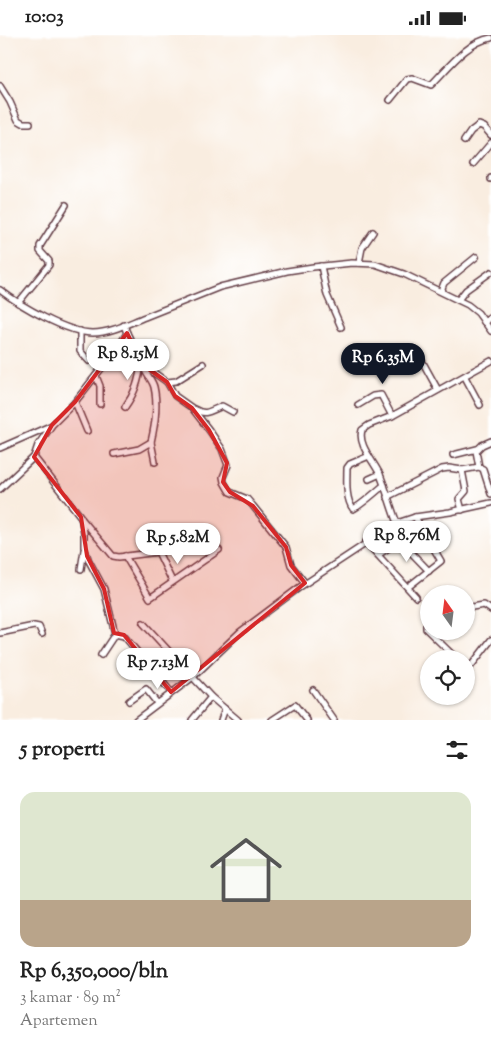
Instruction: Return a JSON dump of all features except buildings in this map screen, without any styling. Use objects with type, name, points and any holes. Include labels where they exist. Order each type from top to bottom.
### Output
[{"type":"street","points":[[390,100],[407,79],[412,77],[431,85],[460,56],[479,41],[491,38]]},
{"type":"street","points":[[0,86],[18,120],[23,123],[30,123]]},
{"type":"street","points":[[464,141],[471,131],[480,125],[491,135]]},
{"type":"street","points":[[473,164],[491,143]]},
{"type":"street","points":[[18,303],[49,265],[49,261],[40,251],[40,246],[66,205]]},
{"type":"street","points":[[359,263],[362,249],[373,232]]},
{"type":"street","points":[[444,292],[442,288],[444,283],[476,257]]},
{"type":"street","points":[[0,290],[18,303],[41,315],[80,331],[96,333],[124,325],[220,287],[287,271],[321,266],[359,263],[375,264],[396,271],[458,300],[478,313],[491,331]]},
{"type":"street","points":[[321,266],[327,295],[341,327]]},
{"type":"street","points":[[458,300],[466,290],[491,272]]},
{"type":"street","points":[[484,322],[491,317]]},
{"type":"street","points":[[124,325],[155,391],[155,425],[151,442],[155,462]]},
{"type":"street","points":[[80,331],[80,351],[89,361]]},
{"type":"street","points":[[0,489],[34,457],[38,445],[52,425],[75,402],[127,333]]},
{"type":"street","points":[[422,361],[438,390]]},
{"type":"street","points":[[397,523],[380,474],[369,456],[361,437],[362,430],[392,416],[491,361]]},
{"type":"street","points":[[142,363],[167,382],[175,396],[192,408],[204,413],[214,411],[222,406],[233,412]]},
{"type":"street","points":[[125,407],[137,387],[142,363]]},
{"type":"street","points":[[167,382],[176,381],[203,364]]},
{"type":"street","points":[[96,376],[100,386],[100,404]]},
{"type":"street","points":[[464,377],[480,405]]},
{"type":"street","points":[[358,405],[373,396],[381,395],[392,416]]},
{"type":"street","points":[[75,402],[87,431]]},
{"type":"street","points":[[192,408],[222,449],[228,465],[223,473],[224,482],[230,492],[247,499],[253,506],[286,547],[289,562],[305,583]]},
{"type":"street","points":[[0,448],[52,425]]},
{"type":"street","points":[[453,455],[477,449],[491,441]]},
{"type":"street","points":[[114,454],[139,449],[151,442]]},
{"type":"street","points":[[477,449],[476,453],[480,467],[483,469],[491,495]]},
{"type":"street","points":[[369,456],[347,467],[348,496],[353,509],[357,508],[364,500],[384,485]]},
{"type":"street","points":[[34,457],[113,556],[158,553]]},
{"type":"street","points":[[387,497],[442,469],[462,470],[480,467]]},
{"type":"street","points":[[462,470],[466,491],[460,499],[462,510]]},
{"type":"street","points":[[369,479],[380,474]]},
{"type":"street","points":[[136,720],[192,677],[240,632],[305,583],[397,523],[416,517],[462,510],[491,503]]},
{"type":"street","points":[[81,517],[84,531],[82,569]]},
{"type":"street","points":[[408,587],[441,561],[416,517]]},
{"type":"street","points":[[378,555],[421,527]]},
{"type":"street","points":[[147,531],[149,553]]},
{"type":"street","points":[[158,553],[161,547],[161,537]]},
{"type":"street","points":[[400,541],[429,571]]},
{"type":"street","points":[[366,543],[416,597]]},
{"type":"street","points":[[84,547],[89,561],[104,589],[115,634],[101,655]]},
{"type":"street","points":[[125,556],[150,598],[219,550]]},
{"type":"street","points":[[158,553],[172,581]]},
{"type":"street","points":[[475,606],[484,605],[491,610]]},
{"type":"street","points":[[143,623],[211,697],[238,720]]},
{"type":"street","points":[[0,633],[34,626],[39,627],[42,633]]},
{"type":"street","points":[[115,634],[124,636],[171,693]]},
{"type":"street","points":[[437,640],[448,650]]},
{"type":"street","points":[[475,661],[491,640]]},
{"type":"street","points":[[129,701],[146,689],[157,703]]},
{"type":"street","points":[[313,690],[334,720]]},
{"type":"street","points":[[192,720],[211,697]]},
{"type":"street","points":[[272,720],[295,705],[307,720]]},
{"type":"street","points":[[221,720],[225,709]]},
{"type":"highlighted area","points":[[127,333],[143,365],[167,382],[175,396],[192,408],[209,430],[227,463],[223,482],[230,492],[253,506],[286,547],[291,565],[305,583],[171,692],[124,635],[114,633],[104,589],[87,556],[81,517],[34,457],[52,425],[75,402]]}]
